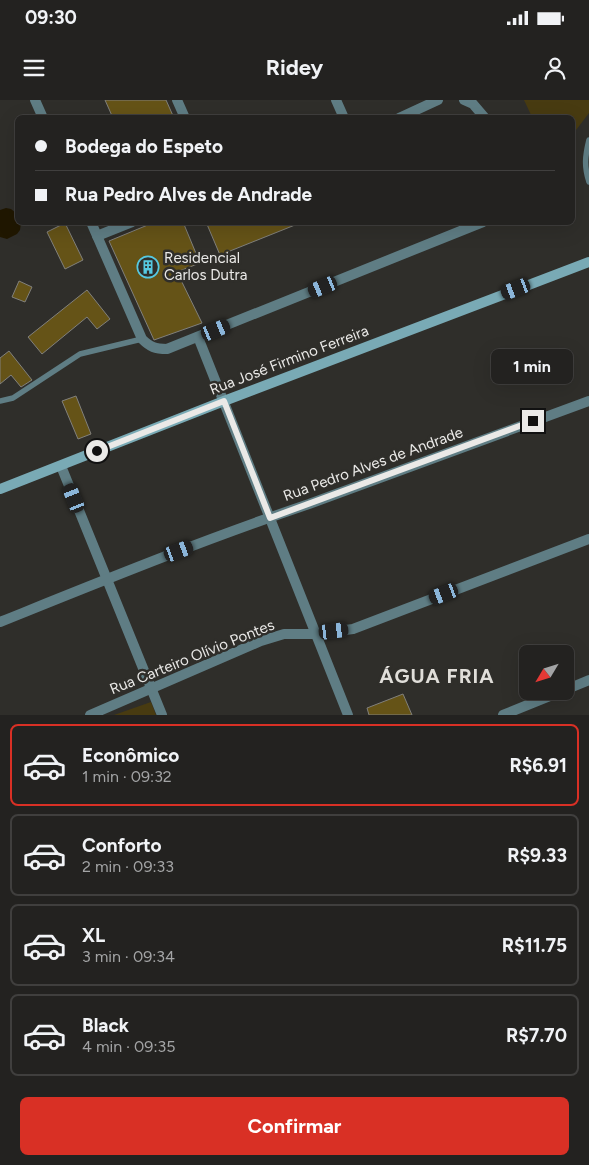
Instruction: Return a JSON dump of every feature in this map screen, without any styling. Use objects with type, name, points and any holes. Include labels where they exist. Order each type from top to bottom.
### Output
[{"type":"main road","name":"Rua José Firmino Ferreira","points":[[0,489],[224,401],[589,262]]},
{"type":"street","points":[[36,100],[43,115]]},
{"type":"street","points":[[177,100],[184,115]]},
{"type":"street","points":[[336,100],[343,115]]},
{"type":"street","points":[[406,115],[438,100]]},
{"type":"street","points":[[469,102],[482,115]]},
{"type":"street","points":[[92,225],[142,339],[150,346],[158,349],[167,349],[198,337],[476,225]]},
{"type":"street","points":[[97,236],[124,225]]},
{"type":"street","points":[[198,337],[348,715]]},
{"type":"street","name":"Rua Pedro Alves de Andrade","points":[[0,622],[107,578],[589,401]]},
{"type":"street","points":[[61,466],[153,688],[162,715]]},
{"type":"street","name":"Rua Carteiro Olívio Pontes","points":[[90,715],[261,641],[284,634],[315,634],[353,629],[589,539]]},
{"type":"street","points":[[574,687],[589,680]]},
{"type":"street","points":[[503,715],[541,700]]},
{"type":"lane","points":[[589,140],[585,157],[585,169],[589,182]]},
{"type":"lane","points":[[0,401],[13,398],[80,354],[142,339]]},
{"type":"shaded area","points":[[524,100],[589,100],[589,113],[575,131],[575,115],[531,115]]},
{"type":"shaded area","points":[[11,209],[15,212],[15,225],[21,225],[17,234],[7,239],[0,237],[0,210]]},
{"type":"shaded area","points":[[151,702],[156,715],[114,715]]},
{"type":"building","points":[[105,100],[166,100],[173,115],[112,115]]},
{"type":"building","points":[[61,225],[66,225],[83,260],[65,269],[47,232]]},
{"type":"building","name":"Residencial Carlos Dutra","points":[[148,225],[184,225],[200,263],[177,272],[202,323],[154,340],[109,241]]},
{"type":"building","points":[[207,225],[295,225],[220,255]]},
{"type":"building","points":[[19,281],[32,287],[25,302],[12,297]]},
{"type":"building","points":[[87,290],[110,319],[97,329],[87,317],[42,354],[28,337]]},
{"type":"building","points":[[9,351],[32,380],[21,387],[11,375],[0,384],[0,358]]},
{"type":"building","points":[[76,396],[91,434],[78,439],[62,401]]},
{"type":"building","points":[[403,694],[412,715],[369,715],[367,708]]},
{"type":"place","name":"Residencial Carlos Dutra","points":[[148,267]]},
{"type":"district","name":"ÁGUA FRIA","points":[[437,676]]},
{"type":"route","points":[[97,451],[224,401],[270,518],[533,421]]}]
